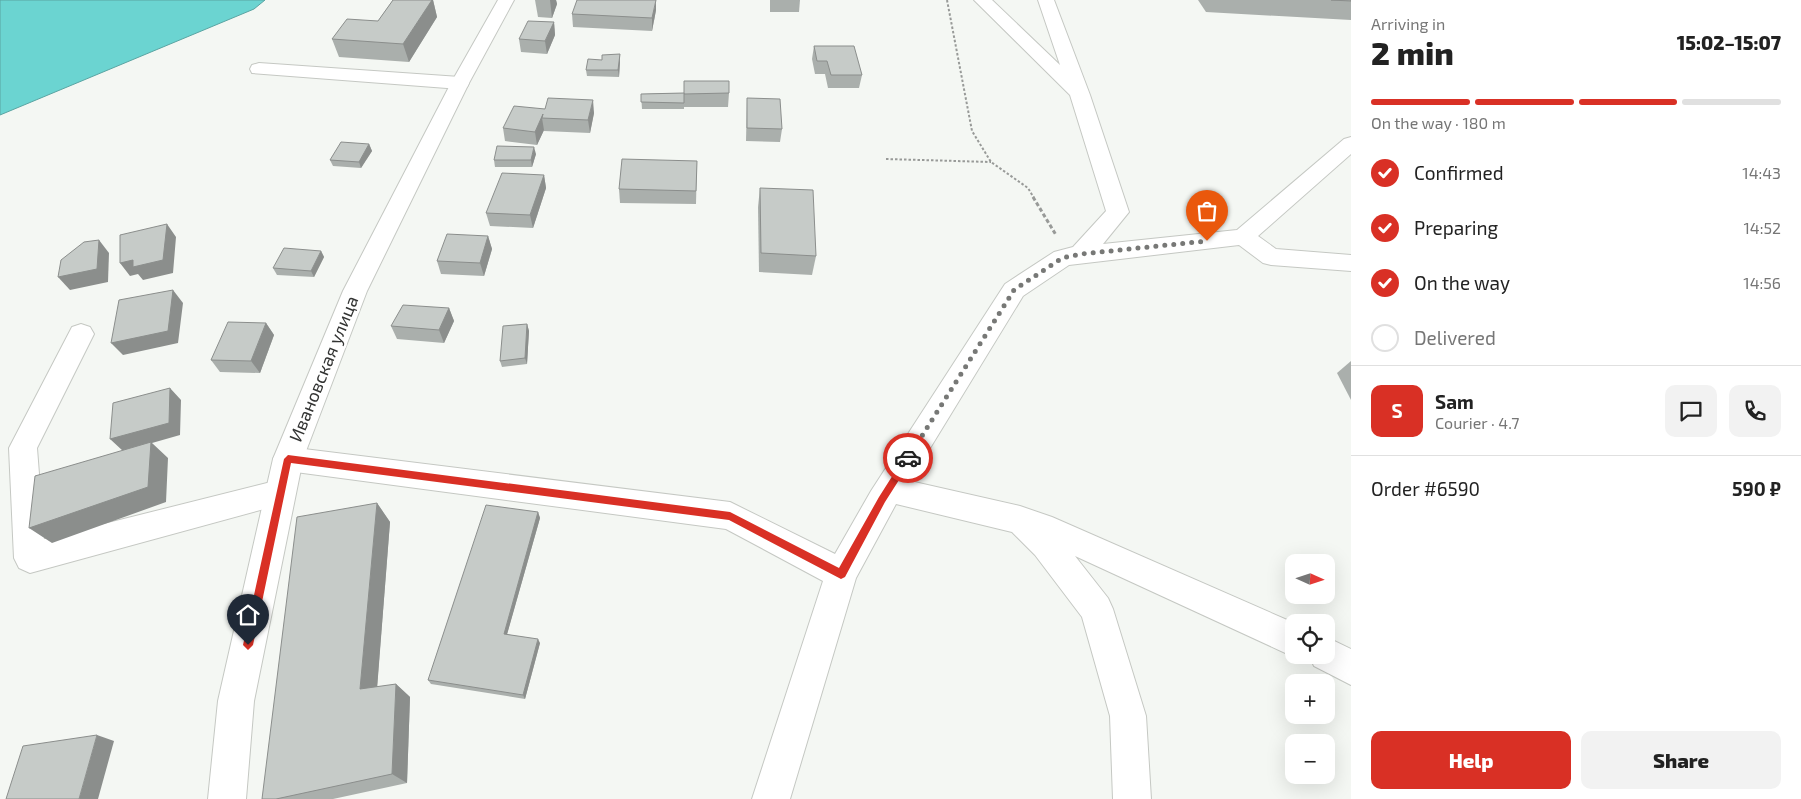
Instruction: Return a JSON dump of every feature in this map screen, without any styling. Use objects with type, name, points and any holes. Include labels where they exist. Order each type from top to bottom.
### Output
[{"type":"street","name":"Ивановская улица","points":[[227,799],[236,701],[279,493],[288,459],[355,291],[460,83],[506,0]]},
{"type":"street","points":[[982,0],[1080,95]]},
{"type":"street","points":[[771,799],[841,574],[889,489],[1014,290],[1071,256],[1118,212],[1080,95],[1046,0]]},
{"type":"street","points":[[259,69],[460,83]]},
{"type":"street","points":[[1071,256],[1243,237],[1351,143]]},
{"type":"street","points":[[1243,237],[1271,257],[1351,263]]},
{"type":"street","points":[[81,334],[23,448],[30,558],[279,493]]},
{"type":"street","points":[[288,459],[730,516],[841,574]]},
{"type":"street","points":[[889,489],[1020,520],[1052,530],[1285,636]]},
{"type":"street","points":[[1020,520],[1046,545],[1096,609],[1128,716],[1132,799]]},
{"type":"street","points":[[1335,659],[1351,668]]},
{"type":"path","points":[[946,0],[972,132],[991,162],[1028,188],[1071,256]]},
{"type":"path","points":[[886,159],[991,162]]},
{"type":"water","points":[[0,0],[265,0],[254,9],[0,115]]},
{"type":"building","points":[[393,0],[432,0],[403,44],[332,39],[347,19],[378,21]]},
{"type":"building","points":[[577,0],[656,0],[652,18],[572,14]]},
{"type":"building","points":[[528,21],[554,22],[545,41],[519,39]]},
{"type":"building","points":[[814,46],[854,46],[862,75],[831,75],[827,61],[817,61]]},
{"type":"building","points":[[620,54],[618,70],[586,70],[588,59],[602,60],[602,55]]},
{"type":"building","points":[[684,81],[729,81],[729,93],[684,94]]},
{"type":"building","points":[[684,93],[684,103],[641,102],[641,94]]},
{"type":"building","points":[[548,98],[593,100],[588,120],[542,118],[543,114],[535,132],[503,128],[514,106],[545,109]]},
{"type":"building","points":[[747,98],[780,99],[782,129],[747,128]]},
{"type":"building","points":[[341,142],[369,144],[359,162],[330,160]]},
{"type":"building","points":[[497,146],[534,147],[531,160],[494,160]]},
{"type":"building","points":[[622,159],[697,161],[696,191],[619,189]]},
{"type":"building","points":[[502,173],[544,175],[530,215],[486,213]]},
{"type":"building","points":[[760,188],[813,190],[816,256],[761,253]]},
{"type":"building","points":[[167,224],[163,260],[133,267],[133,260],[120,263],[120,235]]},
{"type":"building","points":[[447,234],[488,236],[480,263],[437,261]]},
{"type":"building","points":[[99,240],[97,269],[58,277],[61,260],[84,242]]},
{"type":"building","points":[[284,248],[321,251],[311,271],[273,268]]},
{"type":"building","points":[[173,290],[168,331],[111,343],[119,300]]},
{"type":"building","points":[[403,305],[449,308],[439,330],[391,326]]},
{"type":"building","points":[[228,322],[266,323],[251,361],[211,360]]},
{"type":"building","points":[[527,324],[525,358],[500,361],[503,326]]},
{"type":"building","points":[[170,388],[169,423],[110,439],[113,403]]},
{"type":"building","points":[[151,442],[148,487],[29,528],[35,476]]},
{"type":"building","points":[[377,503],[360,689],[396,684],[392,774],[276,799],[262,799],[297,517]]},
{"type":"building","points":[[486,505],[538,512],[504,634],[538,639],[523,695],[428,680]]},
{"type":"building","points":[[97,735],[79,799],[6,799],[23,746]]},
{"type":"way so far","points":[[908,458],[1014,290],[1062,258],[1081,254],[1207,241]]},
{"type":"route","points":[[248,645],[279,493],[288,459],[730,516],[841,574],[882,500],[908,458]]}]
